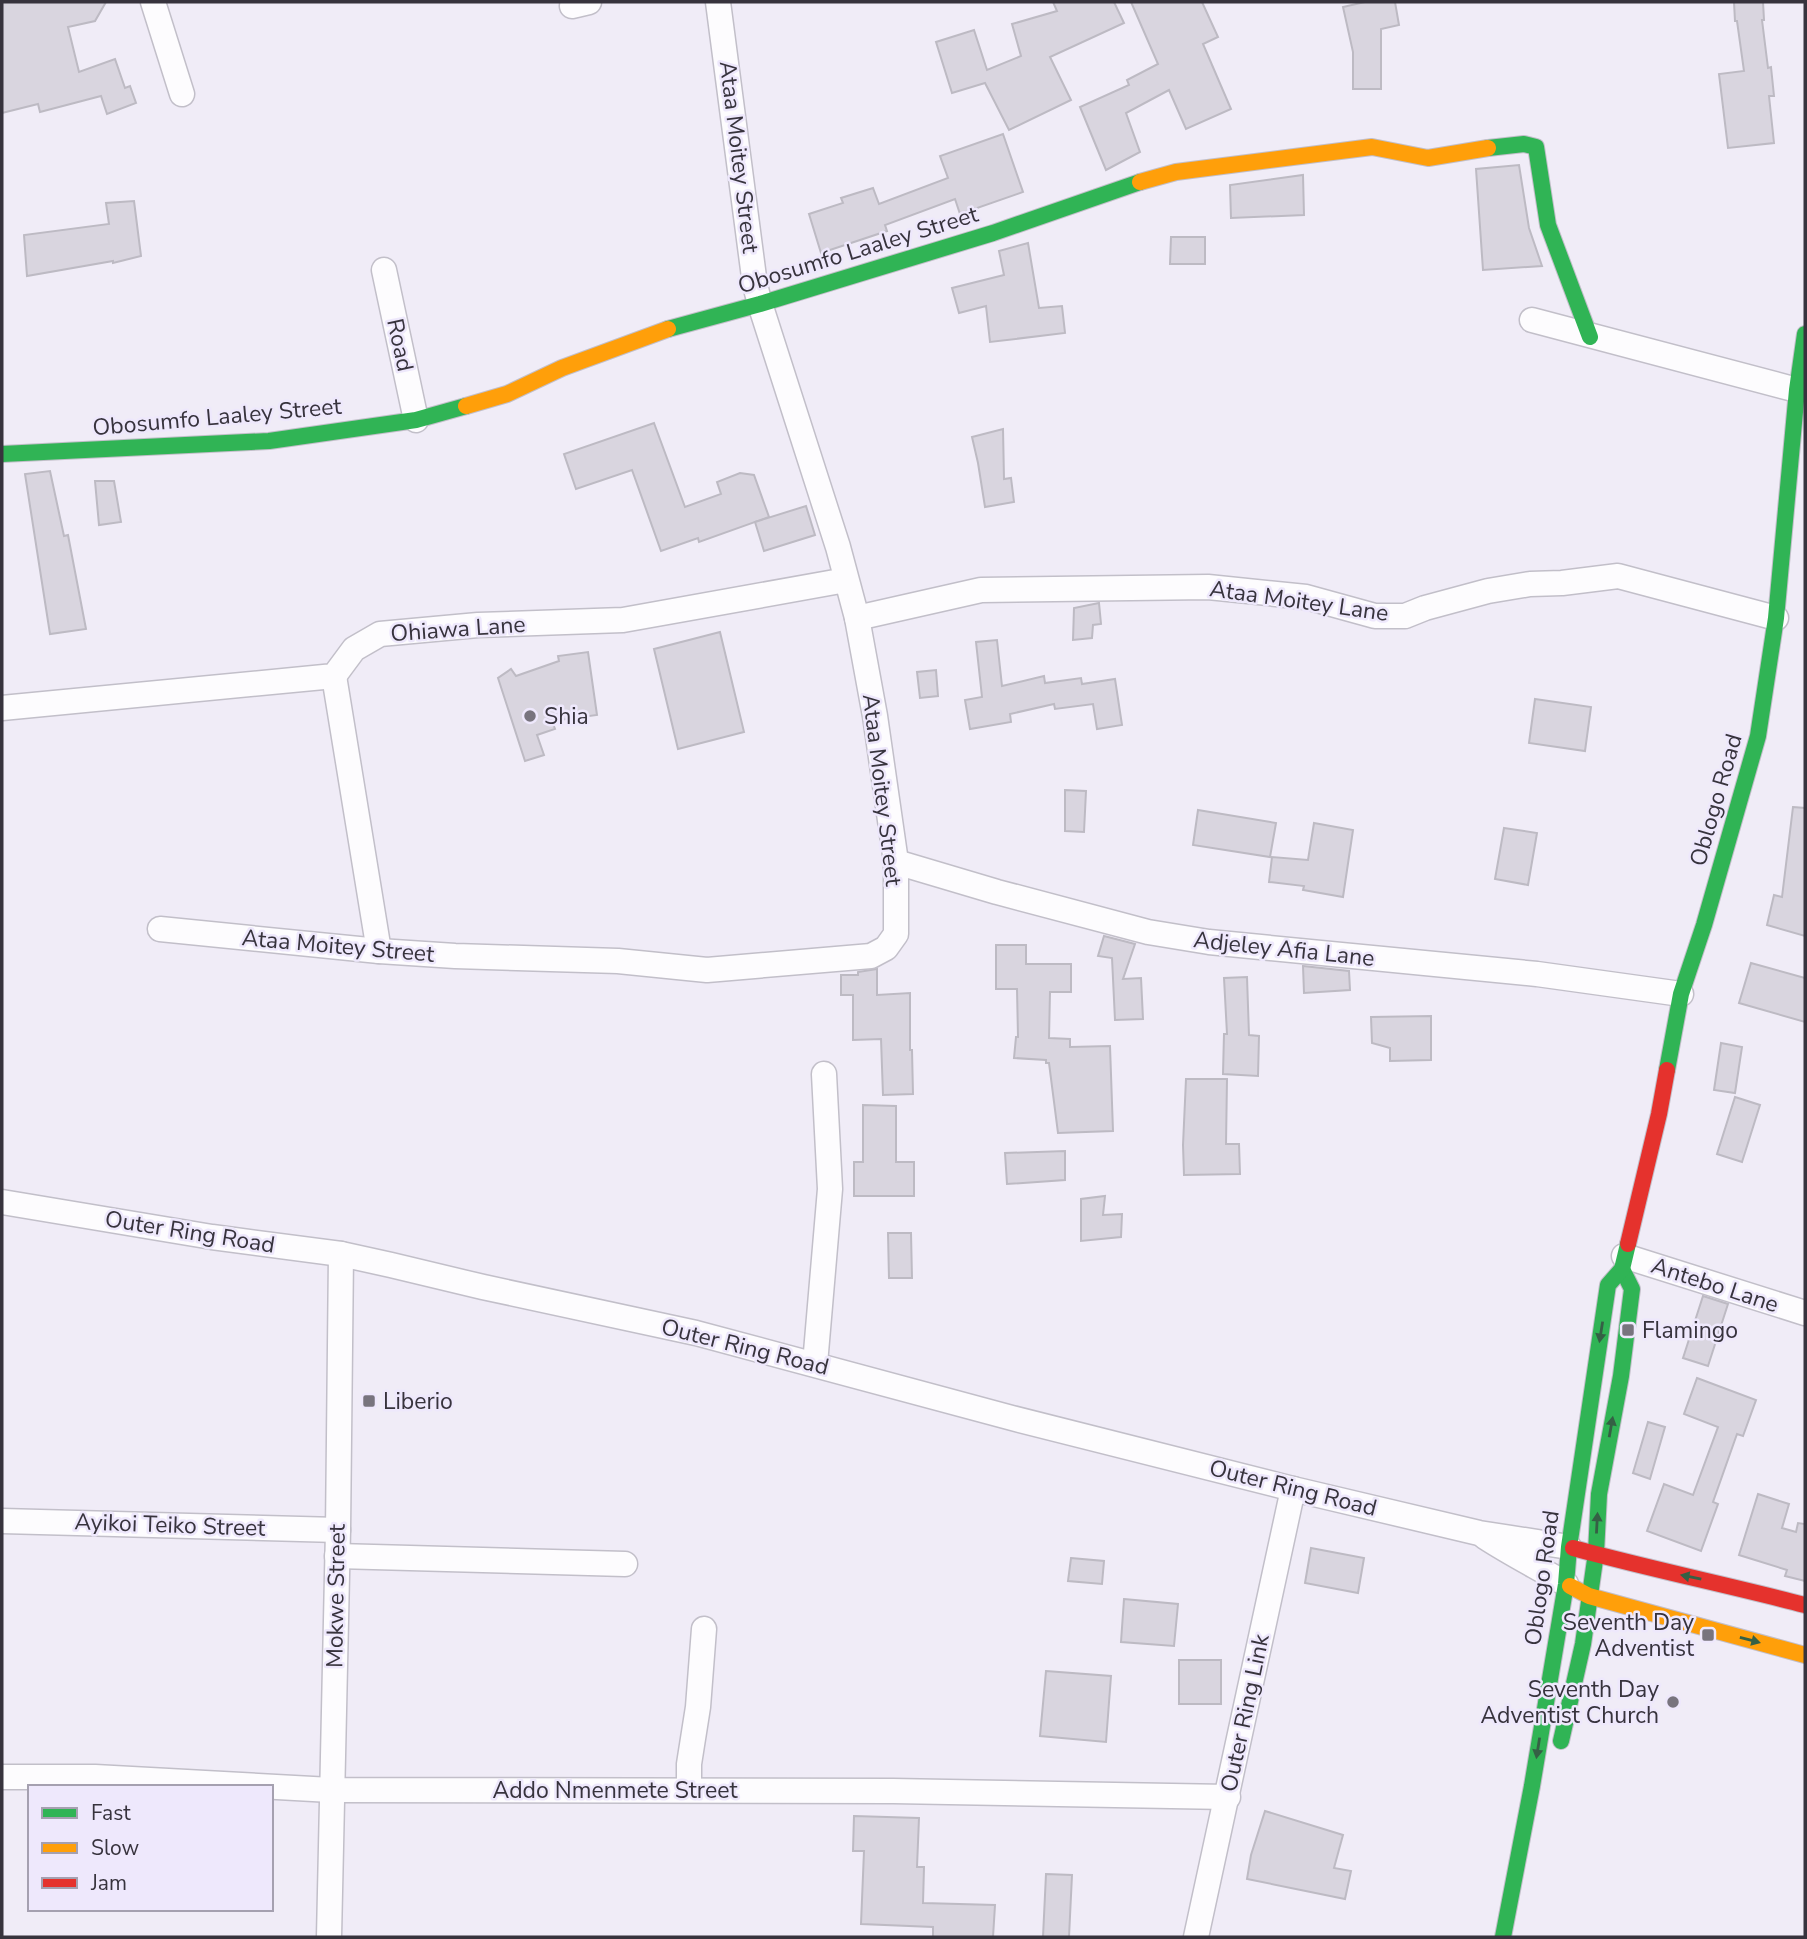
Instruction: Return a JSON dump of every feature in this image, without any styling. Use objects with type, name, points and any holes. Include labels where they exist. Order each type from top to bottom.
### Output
[{"type":"main road","name":"Obosumfo Laaley Street","points":[[2,454],[269,441],[416,421],[507,394],[562,368],[662,331],[993,233],[1132,184],[1176,172],[1372,147],[1428,158],[1524,144],[1536,147],[1548,225],[1590,337]]},
{"type":"main road","name":"Oblogo Road","points":[[1503,1937],[1566,1584],[1569,1547],[1608,1286],[1623,1263],[1659,1114],[1681,994],[1704,925],[1758,736],[1800,433],[1797,390],[1805,334]]},
{"type":"main road","name":"Oblogo Road","points":[[1559,1751],[1583,1644],[1595,1553],[1599,1494],[1621,1376],[1632,1289],[1623,1263]]},
{"type":"main road","name":"Outer Ring Road","points":[[1569,1547],[1805,1605]]},
{"type":"main road","name":"Outer Ring Road","points":[[1566,1584],[1589,1596],[1805,1655]]},
{"type":"street","points":[[153,2],[182,94]]},
{"type":"street","name":"Ataa Moitey Street","points":[[160,929],[379,951],[618,961],[707,970],[871,956],[886,948],[895,934],[895,862],[875,716],[857,618],[838,547],[760,304],[718,2]]},
{"type":"street","name":"Road","points":[[384,270],[416,421]]},
{"type":"street","points":[[1532,320],[1797,390]]},
{"type":"street","name":"Ataa Moitey Lane","points":[[857,618],[981,590],[1208,587],[1306,597],[1375,616],[1405,616],[1488,591],[1530,584],[1618,576],[1776,618]]},
{"type":"street","name":"Ohiawa Lane","points":[[334,676],[354,649],[380,634],[478,625],[623,620],[846,580]]},
{"type":"street","points":[[2,708],[334,676],[379,951]]},
{"type":"street","name":"Adjeley Afia Lane","points":[[895,862],[1148,932],[1209,942],[1541,975],[1681,994]]},
{"type":"street","points":[[815,1364],[830,1189],[824,1074]]},
{"type":"street","name":"Outer Ring Road","points":[[2,1202],[212,1237],[341,1254],[696,1333],[1012,1418],[1293,1489],[1479,1533],[1569,1547]]},
{"type":"street","name":"Mokwe Street","points":[[329,1937],[341,1254]]},
{"type":"street","name":"Antebo Lane","points":[[1623,1263],[1805,1313]]},
{"type":"street","name":"Outer Ring Link","points":[[1196,1937],[1293,1489]]},
{"type":"street","name":"Ayikoi Teiko Street","points":[[2,1521],[338,1530]]},
{"type":"street","name":"Outer Ring Road","points":[[1479,1533],[1566,1584]]},
{"type":"street","points":[[337,1556],[625,1564]]},
{"type":"street","points":[[689,1790],[689,1764],[698,1707],[704,1629]]},
{"type":"street","name":"Addo Nmenmete Street","points":[[2,1777],[94,1777],[240,1785]]},
{"type":"street","name":"Addo Nmenmete Street","points":[[273,1787],[331,1790],[893,1791],[1228,1797]]},
{"type":"building","points":[[2,2],[106,2],[95,21],[68,27],[79,72],[115,59],[125,88],[130,86],[136,103],[107,114],[101,96],[40,112],[38,104],[2,113]]},
{"type":"building","points":[[1053,2],[1114,2],[1124,23],[1050,57],[1071,100],[1009,130],[985,83],[952,93],[936,42],[974,30],[987,70],[1021,56],[1012,24],[1057,11]]},
{"type":"building","points":[[1131,2],[1202,2],[1218,37],[1203,44],[1231,109],[1186,129],[1169,90],[1126,113],[1140,152],[1106,170],[1080,107],[1129,85],[1127,80],[1158,64]]},
{"type":"building","points":[[1365,2],[1395,2],[1399,25],[1381,29],[1381,89],[1353,89],[1353,52],[1343,7]]},
{"type":"building","points":[[1734,2],[1763,2],[1762,20],[1774,96],[1769,96],[1774,143],[1728,148],[1719,74],[1744,71]]},
{"type":"building","points":[[1003,134],[1023,192],[960,214],[955,199],[885,225],[887,231],[821,253],[809,214],[843,203],[841,198],[873,188],[879,204],[948,178],[940,156]]},
{"type":"building","points":[[1519,165],[1529,228],[1542,266],[1483,270],[1476,169]]},
{"type":"building","points":[[1303,175],[1304,215],[1231,218],[1230,185]]},
{"type":"building","points":[[134,201],[141,256],[27,276],[24,235],[109,224],[106,203]]},
{"type":"building","points":[[1171,237],[1205,237],[1205,264],[1170,264]]},
{"type":"building","points":[[1028,243],[1039,308],[1062,306],[1065,333],[990,342],[986,306],[959,313],[952,288],[1004,275],[999,251]]},
{"type":"building","points":[[654,423],[685,507],[721,494],[717,482],[740,473],[754,475],[769,517],[699,542],[698,538],[661,551],[632,470],[576,489],[564,454]]},
{"type":"building","points":[[1003,429],[1004,479],[1011,478],[1014,502],[985,507],[972,437]]},
{"type":"building","points":[[50,471],[64,536],[68,535],[86,629],[50,634],[25,474]]},
{"type":"building","points":[[95,481],[114,481],[121,522],[99,525]]},
{"type":"building","points":[[806,506],[815,535],[764,551],[755,522]]},
{"type":"building","points":[[1099,603],[1101,624],[1093,625],[1092,638],[1073,640],[1074,608]]},
{"type":"building","points":[[720,632],[744,732],[678,749],[654,649]]},
{"type":"building","points":[[997,640],[1002,686],[1044,676],[1045,683],[1081,678],[1082,684],[1115,679],[1122,725],[1097,729],[1093,704],[1055,709],[1054,704],[1010,714],[1011,722],[970,729],[965,700],[982,697],[976,642]]},
{"type":"building","points":[[588,652],[597,715],[552,721],[555,729],[537,735],[544,755],[525,761],[498,678],[511,669],[516,676],[559,661],[558,656]]},
{"type":"building","points":[[936,670],[938,696],[920,698],[917,672]]},
{"type":"building","points":[[1535,699],[1591,707],[1585,751],[1529,743]]},
{"type":"building","points":[[1065,790],[1086,791],[1084,832],[1065,831]]},
{"type":"building","points":[[1793,807],[1805,808],[1805,936],[1767,925],[1774,895],[1782,897]]},
{"type":"building","points":[[1198,810],[1276,823],[1270,857],[1193,845]]},
{"type":"building","points":[[1314,823],[1353,830],[1343,897],[1303,890],[1304,886],[1269,882],[1272,857],[1308,860]]},
{"type":"building","points":[[1504,828],[1537,833],[1528,885],[1495,879]]},
{"type":"building","points":[[1104,936],[1135,944],[1123,979],[1141,978],[1143,1019],[1115,1020],[1112,958],[1098,956]]},
{"type":"building","points":[[996,945],[1026,945],[1026,964],[1071,964],[1071,992],[1050,992],[1049,1038],[1070,1039],[1070,1047],[1110,1046],[1113,1131],[1058,1133],[1049,1063],[1046,1063],[1046,1060],[1014,1058],[1018,1037],[1017,989],[996,989]]},
{"type":"building","points":[[1751,963],[1805,978],[1805,1022],[1739,1003]]},
{"type":"building","points":[[1303,966],[1349,971],[1350,990],[1304,993]]},
{"type":"building","points":[[877,969],[877,995],[910,993],[913,1094],[883,1095],[881,1039],[853,1040],[853,995],[841,995],[841,975],[858,975],[858,972]]},
{"type":"building","points":[[1247,977],[1249,1035],[1259,1036],[1258,1076],[1223,1074],[1224,1034],[1227,1034],[1224,978]]},
{"type":"building","points":[[1431,1016],[1431,1060],[1390,1061],[1390,1048],[1372,1043],[1371,1017]]},
{"type":"building","points":[[1721,1043],[1742,1047],[1735,1093],[1714,1090]]},
{"type":"building","points":[[1186,1079],[1227,1079],[1226,1144],[1239,1144],[1240,1174],[1184,1175]]},
{"type":"building","points":[[1735,1097],[1760,1105],[1742,1162],[1717,1154]]},
{"type":"building","points":[[863,1105],[896,1106],[896,1162],[914,1162],[914,1196],[854,1196],[854,1162],[863,1162]]},
{"type":"building","points":[[1065,1151],[1065,1180],[1007,1184],[1005,1153]]},
{"type":"building","points":[[1105,1196],[1103,1215],[1122,1214],[1121,1237],[1081,1241],[1081,1199]]},
{"type":"building","points":[[888,1233],[911,1233],[912,1278],[889,1278]]},
{"type":"building","points":[[1703,1296],[1728,1304],[1708,1366],[1683,1358]]},
{"type":"building","points":[[1697,1378],[1756,1400],[1743,1436],[1737,1434],[1713,1502],[1718,1504],[1701,1551],[1647,1531],[1664,1484],[1693,1495],[1718,1427],[1684,1414]]},
{"type":"building","points":[[1648,1422],[1665,1427],[1650,1479],[1633,1473]]},
{"type":"building","points":[[1758,1494],[1789,1504],[1782,1528],[1796,1532],[1798,1523],[1805,1524],[1805,1581],[1785,1576],[1787,1570],[1739,1555]]},
{"type":"building","points":[[1311,1548],[1364,1558],[1358,1593],[1305,1583]]},
{"type":"building","points":[[1071,1558],[1104,1561],[1102,1584],[1068,1581]]},
{"type":"building","points":[[1124,1599],[1178,1604],[1174,1646],[1121,1642]]},
{"type":"building","points":[[1179,1660],[1221,1660],[1221,1704],[1179,1704]]},
{"type":"building","points":[[1046,1671],[1111,1676],[1106,1742],[1040,1736]]},
{"type":"building","points":[[1265,1811],[1343,1835],[1334,1868],[1351,1871],[1345,1899],[1247,1879],[1251,1855]]},
{"type":"building","points":[[854,1816],[919,1818],[917,1867],[924,1867],[923,1903],[995,1905],[993,1937],[933,1937],[933,1927],[861,1924],[864,1851],[853,1851]]},
{"type":"building","points":[[1046,1874],[1072,1875],[1069,1937],[1043,1937]]},
{"type":"traffic: fast","points":[[1488,148],[1524,144],[1536,147],[1548,225],[1590,337]]},
{"type":"traffic: fast","points":[[668,329],[993,233],[1140,182]]},
{"type":"traffic: fast","points":[[1667,1070],[1681,994],[1704,925],[1758,736],[1776,618],[1797,390],[1805,334]]},
{"type":"traffic: fast","points":[[2,454],[269,441],[416,420],[466,406]]},
{"type":"traffic: fast","points":[[1503,1937],[1566,1584],[1569,1547],[1608,1285],[1622,1269],[1628,1244]]},
{"type":"traffic: fast","points":[[1561,1741],[1583,1644],[1596,1553],[1599,1494],[1621,1376],[1632,1289],[1622,1269]]},
{"type":"traffic: slow","points":[[1140,182],[1176,172],[1372,147],[1428,158],[1488,148]]},
{"type":"traffic: slow","points":[[466,406],[507,394],[562,368],[668,329]]},
{"type":"traffic: slow","points":[[1570,1586],[1589,1596],[1805,1655]]},
{"type":"traffic: jam","points":[[1628,1244],[1667,1070]]},
{"type":"traffic: jam","points":[[1573,1548],[1805,1605]]},
{"type":"place","name":"Shia","points":[[530,716]]},
{"type":"place","name":"Flamingo","points":[[1628,1330]]},
{"type":"place","name":"Liberio","points":[[369,1401]]},
{"type":"place","name":"Seventh Day Adventist","points":[[1708,1635]]},
{"type":"place","name":"Seventh Day Adventist Church","points":[[1673,1702]]}]
